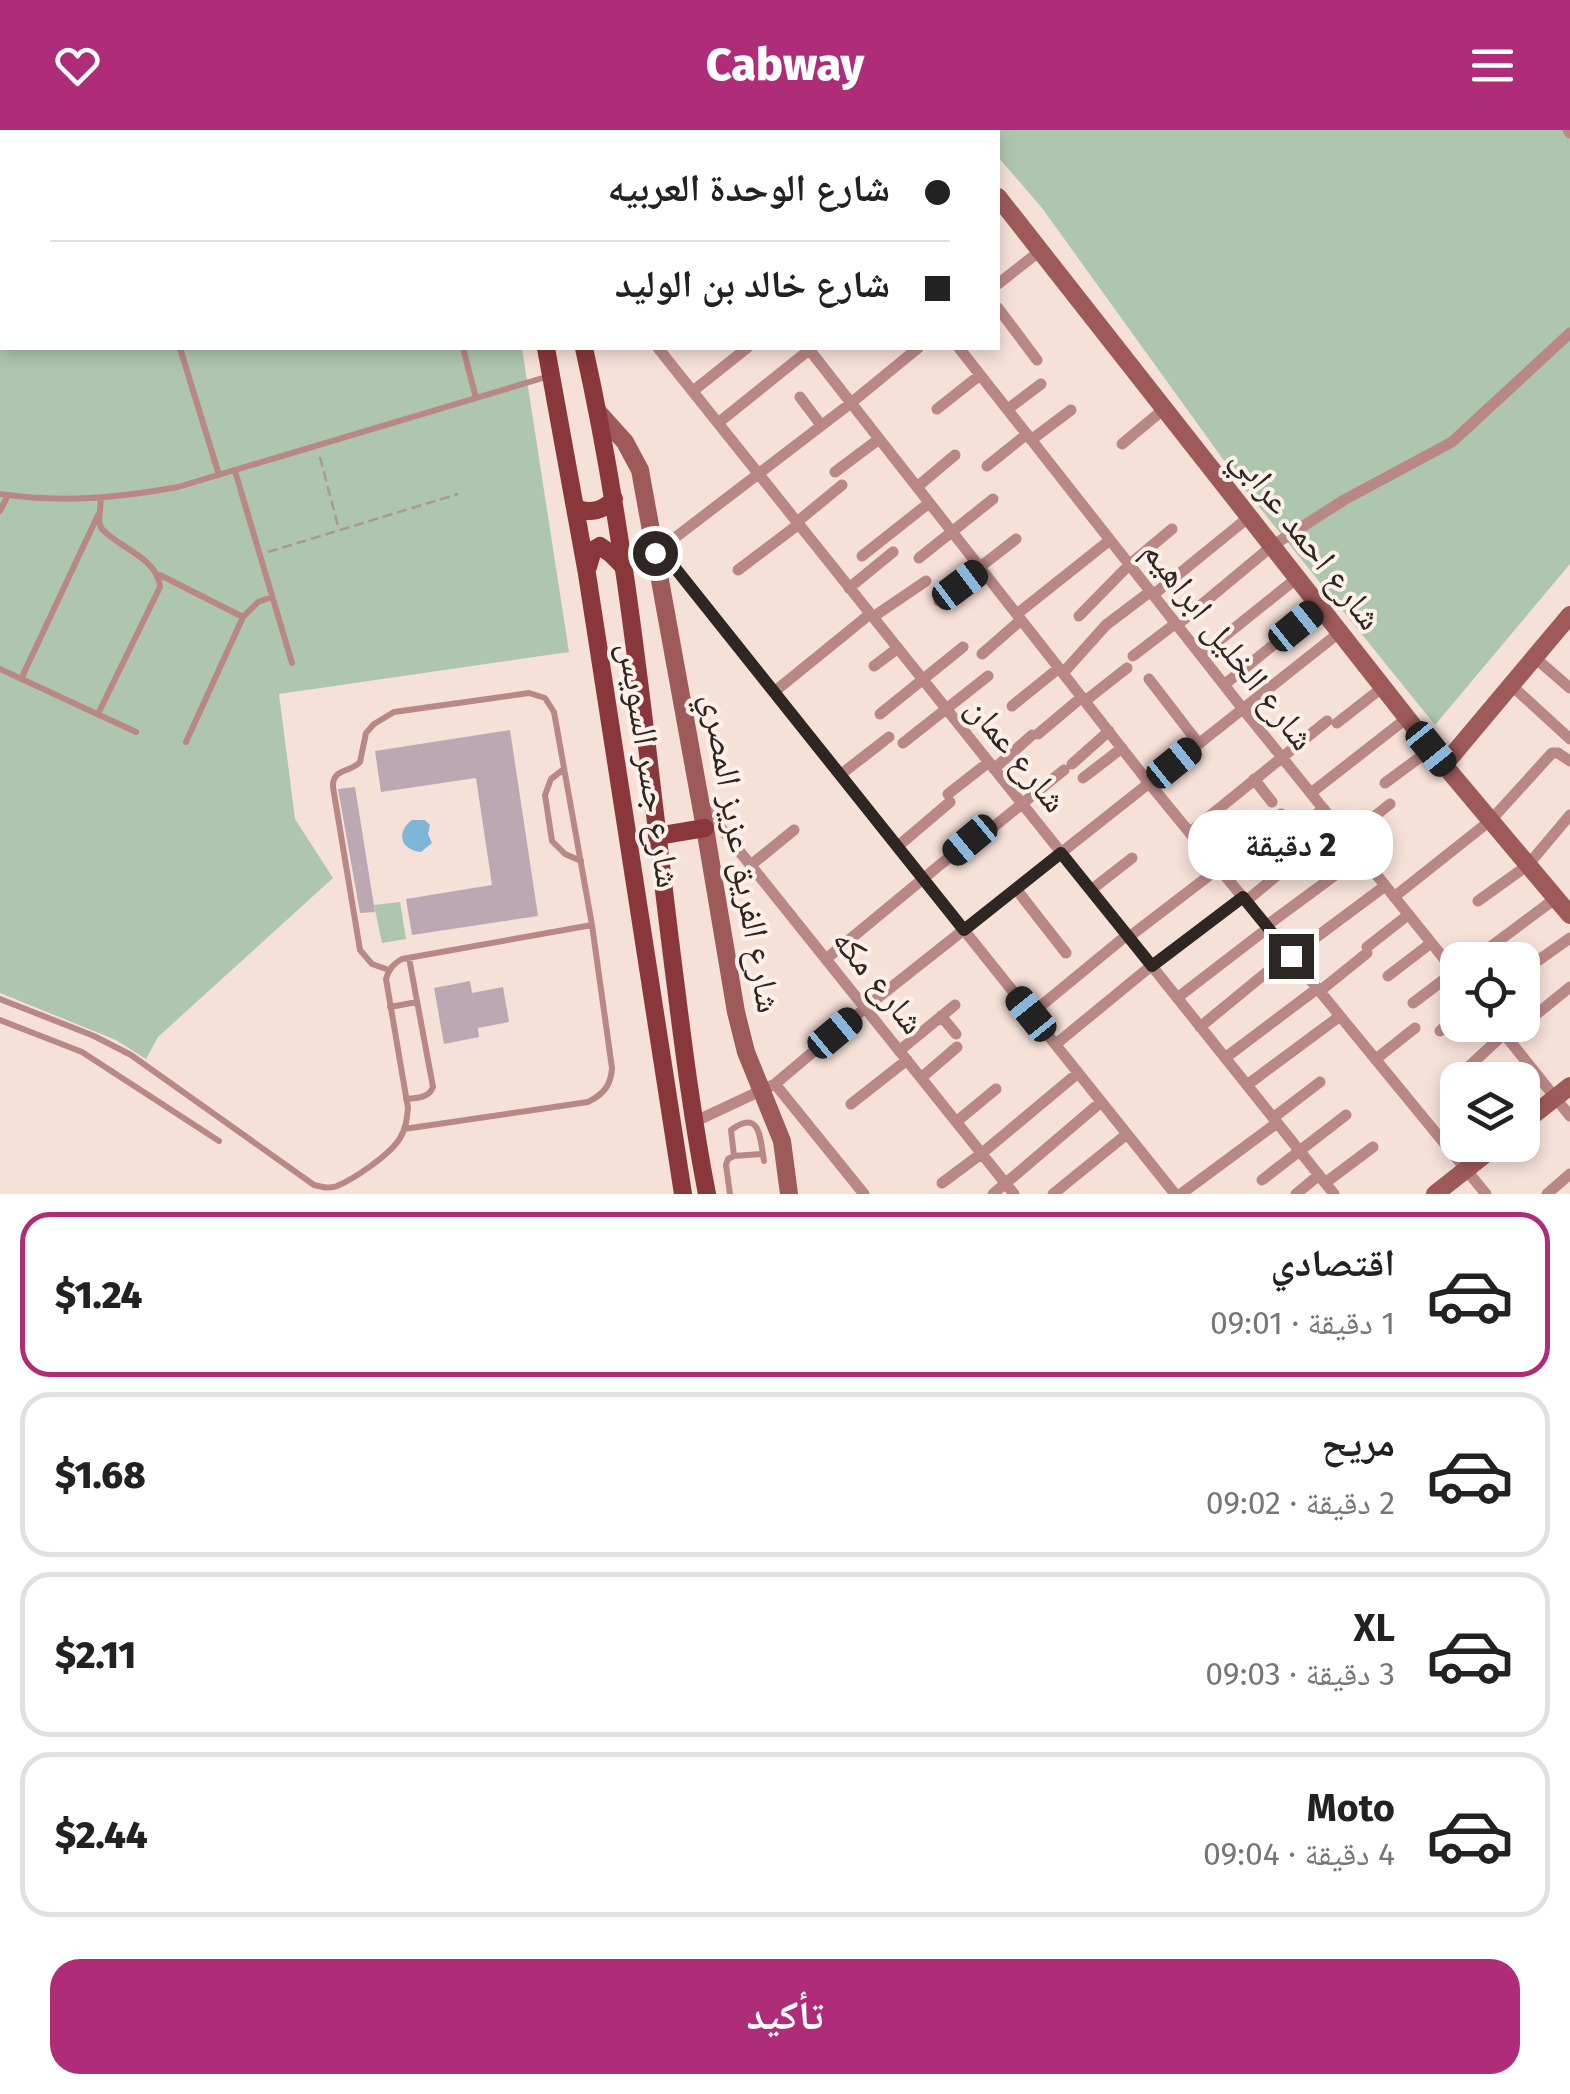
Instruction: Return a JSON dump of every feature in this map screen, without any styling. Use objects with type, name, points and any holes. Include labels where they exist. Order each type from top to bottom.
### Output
[{"type":"main road","name":"شارع جسر السويس","points":[[546,350],[587,574],[683,1194]]},
{"type":"main road","name":"شارع جسر السويس","points":[[584,350],[614,499],[694,1122],[707,1194]]},
{"type":"main road","points":[[576,508],[596,510],[614,499]]},
{"type":"main road","points":[[587,574],[590,555],[596,547],[605,548],[624,568]]},
{"type":"main road","points":[[657,836],[705,828]]},
{"type":"street","name":"شارع احمد عرابي","points":[[1000,200],[1431,749],[1570,915]]},
{"type":"street","points":[[1000,282],[1040,251]]},
{"type":"street","points":[[1000,311],[1037,360]]},
{"type":"street","points":[[897,846],[949,798],[1084,699],[1272,546],[1344,500],[1452,442],[1570,333]]},
{"type":"street","name":"شارع عمان","points":[[660,350],[1326,1187]]},
{"type":"street","points":[[692,391],[744,350]]},
{"type":"street","points":[[718,423],[813,350],[1122,748],[1486,1194]]},
{"type":"street","points":[[913,350],[656,555],[672,564],[1178,1194],[1320,1082]]},
{"type":"street","name":"شارع الخليل ابراهيم","points":[[961,350],[1440,953]]},
{"type":"street","points":[[937,410],[980,375]]},
{"type":"street","points":[[1008,410],[1041,384]]},
{"type":"street","points":[[800,397],[821,425]]},
{"type":"street","points":[[1122,444],[1164,409]]},
{"type":"street","points":[[986,466],[1072,410]]},
{"type":"street","name":"شارع الفريق عزيز المصري","points":[[598,412],[617,431],[640,470],[736,1012],[746,1052],[768,1087],[782,1141],[789,1194]]},
{"type":"street","points":[[835,472],[879,439]]},
{"type":"street","points":[[917,488],[956,456]]},
{"type":"street","points":[[738,570],[842,485]]},
{"type":"street","points":[[919,558],[993,499]]},
{"type":"street","points":[[862,556],[929,502]]},
{"type":"street","points":[[1012,706],[1061,670],[1106,626],[1249,516]]},
{"type":"street","points":[[1078,616],[1172,528]]},
{"type":"street","points":[[939,601],[1016,539]]},
{"type":"street","points":[[982,654],[1019,617],[1110,540]]},
{"type":"street","points":[[850,588],[893,552]]},
{"type":"street","points":[[1201,655],[1297,578]]},
{"type":"street","points":[[774,692],[872,615],[926,581]]},
{"type":"street","points":[[1224,685],[1320,607]]},
{"type":"street","points":[[1444,765],[1534,658],[1566,628]]},
{"type":"street","points":[[694,1122],[768,1087],[1340,632]]},
{"type":"street","points":[[880,714],[963,646]]},
{"type":"street","points":[[874,666],[898,648]]},
{"type":"street","points":[[1534,658],[1570,688]]},
{"type":"street","points":[[902,743],[988,676]]},
{"type":"street","points":[[1149,678],[1199,744]]},
{"type":"street","points":[[1511,685],[1570,739]]},
{"type":"street","points":[[1190,832],[1282,757],[1382,687]]},
{"type":"street","points":[[1311,793],[1407,718]]},
{"type":"street","points":[[826,959],[1109,731]]},
{"type":"street","points":[[840,775],[889,737]]},
{"type":"street","points":[[1084,778],[1122,748]]},
{"type":"street","points":[[1385,783],[1431,749]]},
{"type":"street","points":[[1394,898],[1490,820],[1552,753],[1570,761]]},
{"type":"street","points":[[1254,779],[1272,802]]},
{"type":"street","name":"شارع مكه","points":[[700,802],[1010,1189]]},
{"type":"street","points":[[1347,838],[1390,804]]},
{"type":"street","points":[[1031,1014],[1128,936],[1222,871],[1324,809]]},
{"type":"street","points":[[1281,814],[1292,830]]},
{"type":"street","points":[[1478,902],[1528,865],[1570,815]]},
{"type":"street","points":[[1205,850],[1242,820]]},
{"type":"street","points":[[1056,1044],[1337,826]]},
{"type":"street","points":[[751,865],[794,830]]},
{"type":"street","points":[[1177,998],[1361,856]]},
{"type":"street","points":[[1091,890],[1132,858]]},
{"type":"street","points":[[1200,1027],[1290,955],[1386,886]]},
{"type":"street","points":[[1016,889],[1066,953]]},
{"type":"street","points":[[1497,942],[1556,898]]},
{"type":"street","points":[[1225,1058],[1319,989],[1408,914]]},
{"type":"street","points":[[1540,959],[1570,938]]},
{"type":"street","points":[[1388,976],[1432,943]]},
{"type":"street","points":[[1413,1003],[1440,984]]},
{"type":"street","points":[[1540,1007],[1570,987]]},
{"type":"street","points":[[851,1104],[955,1005]]},
{"type":"street","points":[[920,1078],[957,1041],[942,1016]]},
{"type":"street","points":[[1247,1085],[1340,1016]]},
{"type":"street","points":[[1376,1059],[1415,1028]]},
{"type":"street","points":[[1472,1062],[1493,1042]]},
{"type":"street","points":[[1513,1042],[1563,1092],[1570,1116]]},
{"type":"street","points":[[942,1183],[1078,1073]]},
{"type":"street","points":[[768,1087],[864,1194]]},
{"type":"street","points":[[956,1122],[996,1090]]},
{"type":"street","points":[[1540,1110],[1563,1092]]},
{"type":"street","points":[[992,1194],[1010,1189],[1050,1146],[1101,1102]]},
{"type":"street","points":[[1262,1180],[1346,1116]]},
{"type":"street","points":[[1053,1194],[1127,1134]]},
{"type":"street","points":[[1296,1194],[1326,1187],[1373,1147]]},
{"type":"street","points":[[1435,1194],[1476,1162]]},
{"type":"street","points":[[1546,1194],[1570,1174]]},
{"type":"lane","points":[[181,350],[219,475]]},
{"type":"lane","points":[[464,350],[476,398]]},
{"type":"lane","points":[[0,511],[4,495],[101,498],[178,487],[552,376]]},
{"type":"lane","points":[[235,471],[292,662]]},
{"type":"lane","points":[[101,498],[99,522],[106,535],[158,574],[244,617]]},
{"type":"lane","points":[[22,678],[99,514]]},
{"type":"lane","points":[[98,714],[160,586],[158,574]]},
{"type":"lane","points":[[186,742],[244,617],[258,602],[272,596]]},
{"type":"lane","points":[[0,668],[136,732]]},
{"type":"lane","points":[[389,970],[372,964],[360,950],[332,782],[337,773],[360,762],[369,728],[399,710],[538,694],[554,712],[592,926],[611,1079],[606,1089],[588,1102],[404,1129]]},
{"type":"lane","points":[[564,769],[545,794],[552,841],[564,854],[581,861]]},
{"type":"lane","points":[[0,999],[131,1055],[307,1180],[323,1187],[340,1184],[385,1154],[404,1129],[406,1099],[386,978],[394,964],[409,958],[592,926]]},
{"type":"lane","points":[[406,1099],[424,1096],[432,1086],[409,958]]},
{"type":"lane","points":[[390,1007],[417,1002]]},
{"type":"lane","points":[[0,1020],[82,1052],[219,1141]]},
{"type":"lane","points":[[730,1194],[726,1162],[734,1156],[763,1157],[756,1126],[746,1122],[730,1132],[734,1156]]},
{"type":"path","points":[[317,446],[339,530]]},
{"type":"path","points":[[260,554],[458,494]]},
{"type":"green space","points":[[1000,130],[1570,130],[1570,564],[1435,725],[1243,487],[1042,208],[1000,159]]},
{"type":"green space","points":[[0,350],[522,350],[569,652],[279,694],[295,819],[333,878],[158,1037],[146,1059],[116,1040],[0,993]]},
{"type":"green space","points":[[400,902],[406,939],[382,943],[374,905]]},
{"type":"water","points":[[412,820],[425,820],[430,825],[432,843],[421,852],[408,848],[403,840],[404,830]]},
{"type":"building","points":[[510,730],[538,916],[412,935],[406,899],[492,885],[476,778],[381,792],[375,751]]},
{"type":"building","points":[[355,787],[375,912],[360,913],[338,789]]},
{"type":"building","points":[[470,981],[472,993],[503,987],[509,1022],[478,1028],[479,1037],[444,1044],[434,988]]},
{"type":"route","points":[[655,553],[672,564],[964,930],[1061,853],[1152,966],[1243,897],[1291,956]]}]
